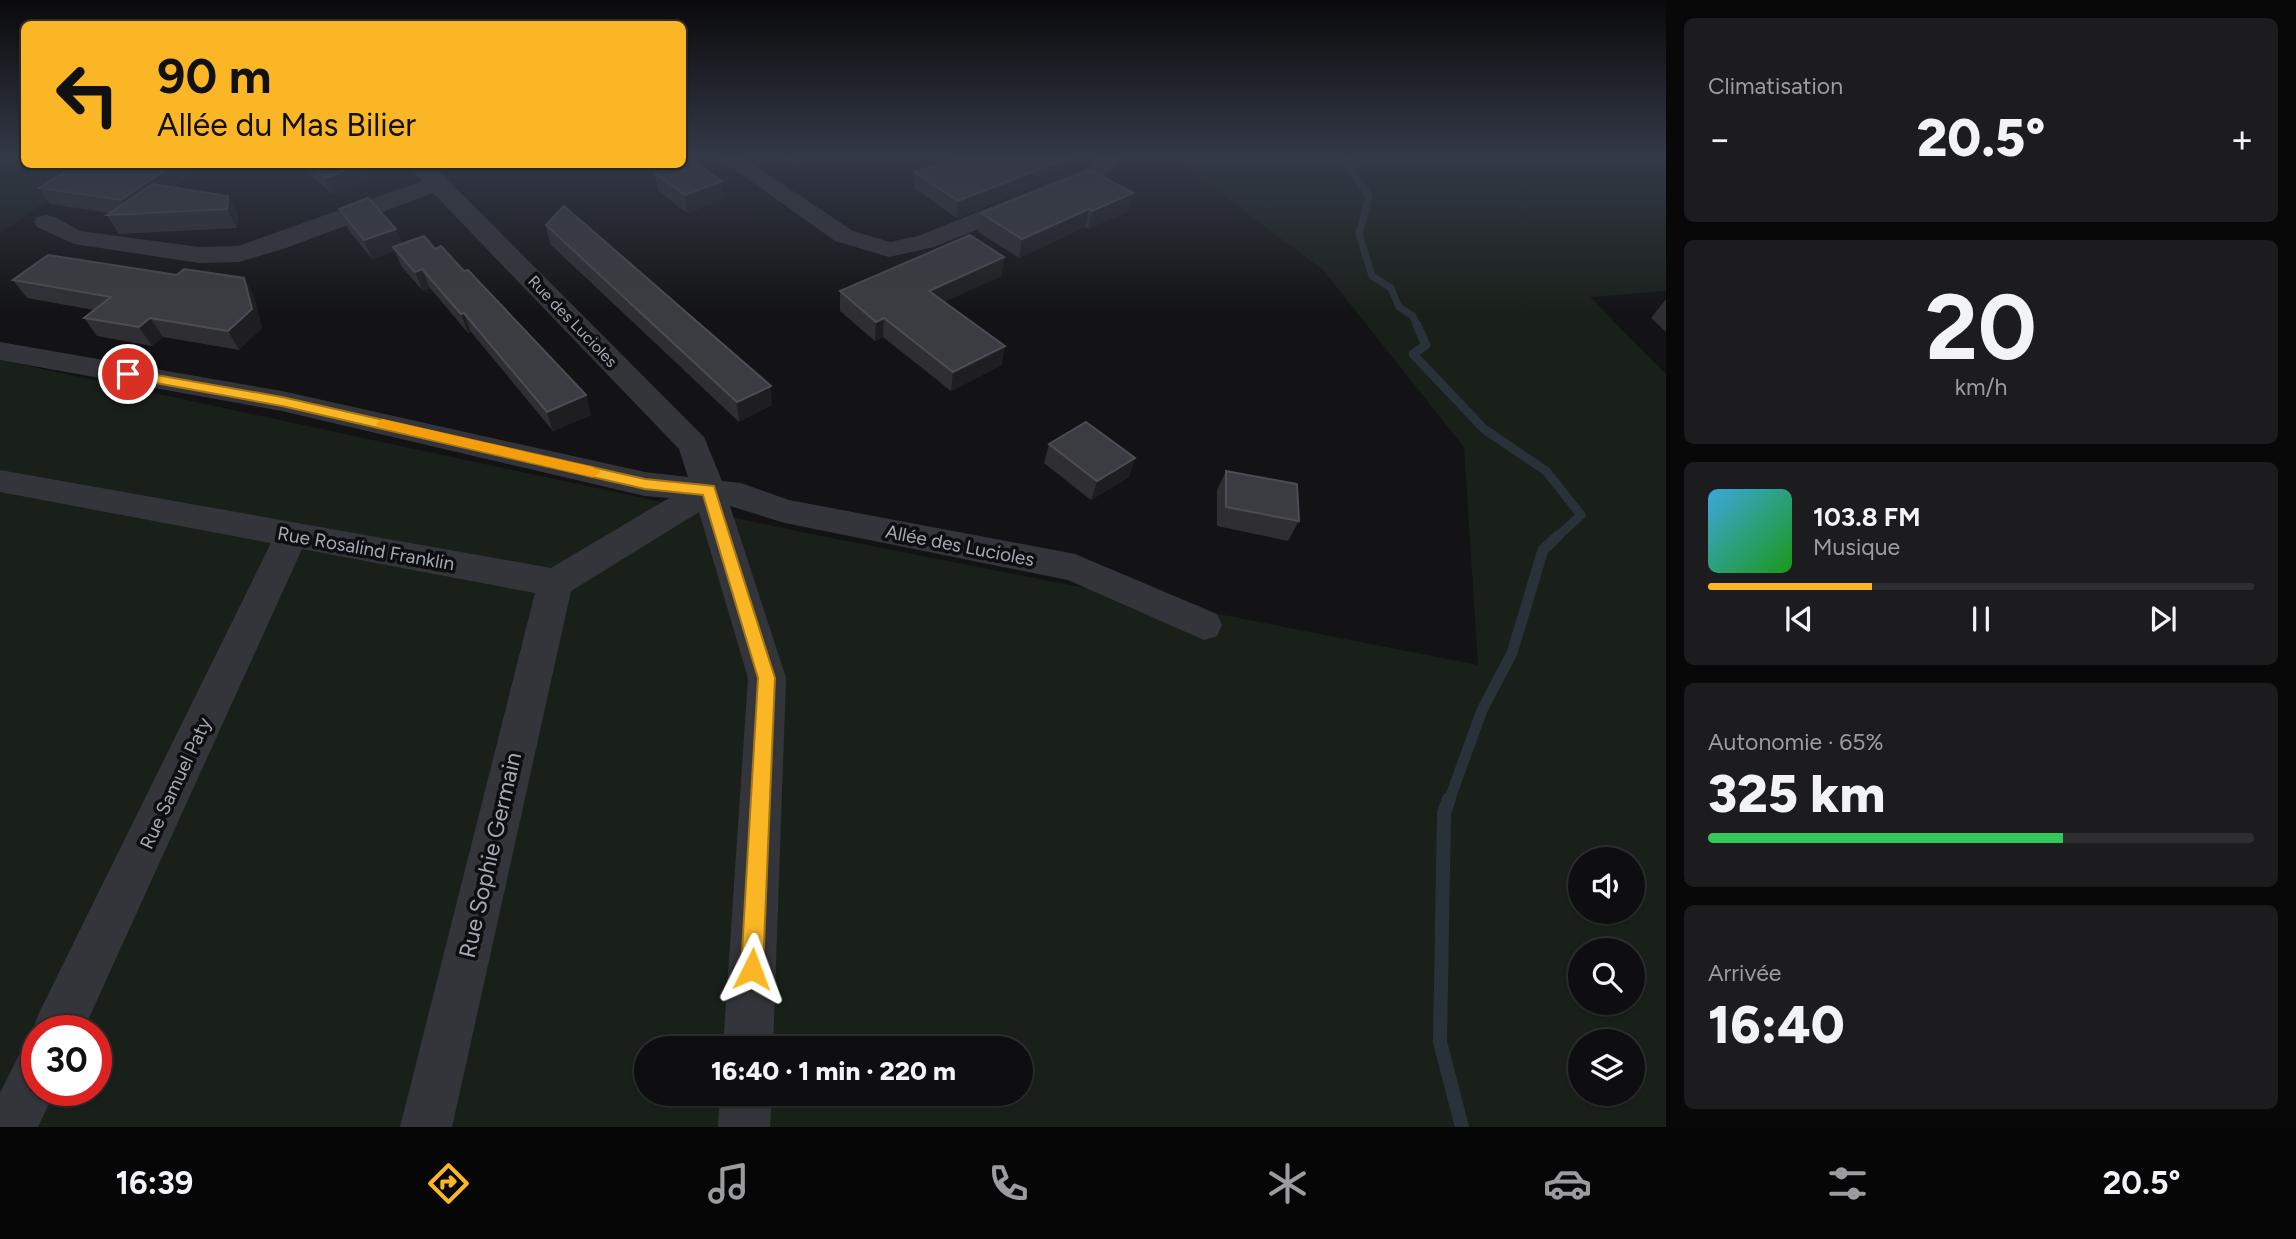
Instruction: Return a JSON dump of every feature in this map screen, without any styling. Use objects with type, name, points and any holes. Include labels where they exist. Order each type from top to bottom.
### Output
[{"type":"street","points":[[46,222],[74,237],[199,254],[239,254],[277,243],[351,210]]},
{"type":"street","name":"Rue des Lucioles","points":[[470,210],[693,445],[709,490],[767,678],[749,1036]]},
{"type":"street","points":[[805,210],[844,236],[889,250],[925,242],[1005,210]]},
{"type":"street","name":"Allée des Lucioles","points":[[0,351],[282,401],[645,484],[741,495],[785,511],[1075,568],[1204,625]]},
{"type":"street","name":"Rue Rosalind Franklin","points":[[0,481],[555,583]]},
{"type":"street","points":[[555,583],[709,490]]},
{"type":"street","name":"Rue Samuel Paty","points":[[65,1015],[292,534]]},
{"type":"street","name":"Rue Sophie Germain","points":[[426,1127],[555,583]]},
{"type":"street","points":[[11,1127],[21,1106]]},
{"type":"street","points":[[744,1127],[745,1106]]},
{"type":"shaded area","points":[[0,210],[34,210],[0,233]]},
{"type":"shaded area","points":[[1242,210],[1666,210],[1666,291],[1590,297],[1666,374],[1666,1127],[0,1127],[0,360],[811,534],[1478,665],[1464,447],[1323,270]]},
{"type":"building","points":[[115,210],[215,210],[107,215]]},
{"type":"building","points":[[339,210],[378,210],[396,229],[364,240]]},
{"type":"building","points":[[561,210],[568,210],[771,386],[737,402],[546,225]]},
{"type":"building","points":[[990,210],[1088,210],[1022,239],[981,213]]},
{"type":"building","points":[[970,235],[1004,257],[929,291],[1005,346],[953,372],[884,318],[876,322],[840,291]]},
{"type":"building","points":[[424,236],[435,249],[441,246],[464,271],[468,270],[586,395],[547,412],[464,313],[461,314],[422,269],[415,272],[393,247]]},
{"type":"building","points":[[48,255],[177,275],[184,269],[244,278],[252,309],[228,331],[150,318],[139,327],[84,318],[111,297],[13,280]]},
{"type":"building","points":[[1086,422],[1135,458],[1097,481],[1049,444]]},
{"type":"building","points":[[1226,471],[1297,484],[1299,521],[1226,507]]},
{"type":"waterway","points":[[1365,210],[1359,234],[1372,276],[1391,288],[1399,307],[1413,316],[1418,327]]},
{"type":"waterway","points":[[1417,325],[1426,345],[1413,354],[1484,429],[1546,471],[1581,515],[1556,538]]},
{"type":"waterway","points":[[1449,801],[1482,710],[1512,653],[1543,550],[1558,536]]},
{"type":"waterway","points":[[1449,799],[1444,813],[1440,1042],[1462,1127]]},
{"type":"slow traffic","points":[[382,424],[593,472]]},
{"type":"route","points":[[128,374],[282,401],[645,484],[709,490],[767,678],[752,969]]}]
